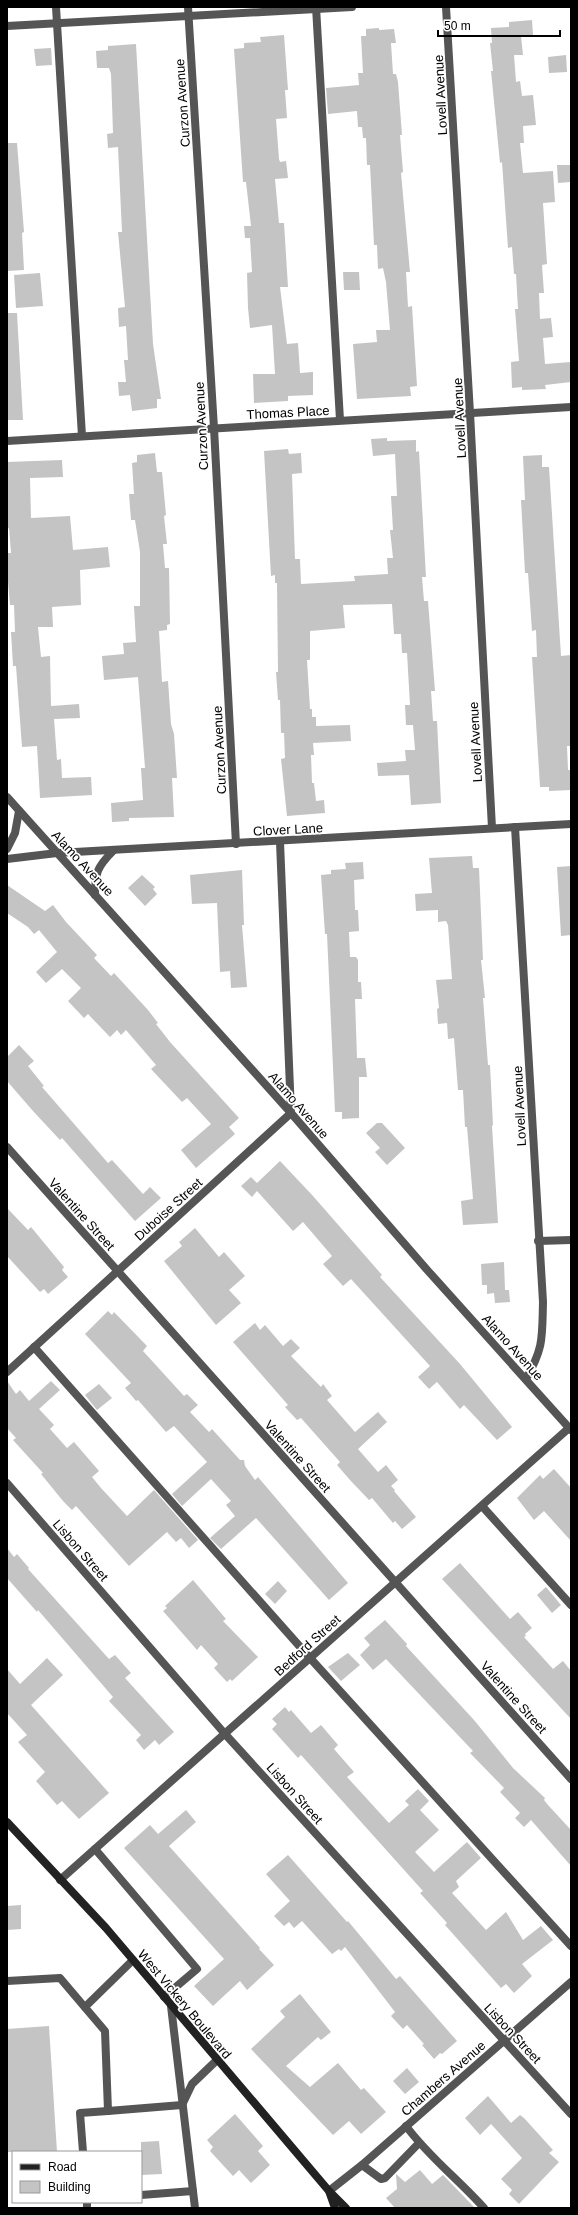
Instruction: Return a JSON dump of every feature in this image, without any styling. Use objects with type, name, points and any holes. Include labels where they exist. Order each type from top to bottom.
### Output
[{"type":"main road","name":"West Vickery Boulevard","points":[[9,1827],[133,1960],[329,2190],[335,2208]]},
{"type":"main road","points":[[329,2190],[346,2208]]},
{"type":"street","points":[[56,7],[82,436]]},
{"type":"street","name":"Curzon Avenue","points":[[188,7],[214,428],[236,844]]},
{"type":"street","points":[[7,26],[352,7]]},
{"type":"street","name":"Lovell Avenue","points":[[446,7],[470,413],[492,828]]},
{"type":"street","points":[[316,8],[340,420]]},
{"type":"street","name":"Thomas Place","points":[[7,441],[571,407]]},
{"type":"street","name":"Alamo Avenue","points":[[7,797],[291,1113],[570,1429]]},
{"type":"street","points":[[7,849],[15,833],[19,811]]},
{"type":"street","name":"Clover Lane","points":[[7,859],[56,853],[280,842],[571,824]]},
{"type":"street","name":"Lovell Avenue","points":[[515,827],[538,1241],[543,1302],[542,1343],[538,1358],[526,1379]]},
{"type":"street","points":[[280,842],[291,1113]]},
{"type":"street","points":[[95,895],[95,876],[101,863],[113,851]]},
{"type":"street","name":"Duboise Street","points":[[7,1372],[291,1113]]},
{"type":"street","name":"Valentine Street","points":[[7,1147],[571,1779]]},
{"type":"street","points":[[538,1241],[571,1240]]},
{"type":"street","points":[[34,1347],[310,1658],[571,1946]]},
{"type":"street","name":"Bedford Street","points":[[60,1880],[570,1429]]},
{"type":"street","name":"Lisbon Street","points":[[7,1483],[225,1734],[571,2114]]},
{"type":"street","points":[[482,1506],[571,1605]]},
{"type":"street","points":[[95,1849],[197,1969],[164,1997]]},
{"type":"street","points":[[85,2007],[133,1960]]},
{"type":"street","points":[[7,1981],[60,1978],[105,2031],[108,2111]]},
{"type":"street","name":"Chambers Avenue","points":[[329,2190],[362,2165],[571,1982]]},
{"type":"street","points":[[171,2006],[194,2208]]},
{"type":"street","points":[[182,2105],[192,2084],[217,2060]]},
{"type":"street","points":[[83,2151],[80,2113],[182,2105]]},
{"type":"street","points":[[406,2126],[419,2143],[464,2186],[484,2208]]},
{"type":"street","points":[[362,2165],[381,2179],[385,2178],[419,2143]]},
{"type":"street","points":[[142,2195],[192,2191]]},
{"type":"building","points":[[532,20],[533,35],[521,36],[523,55],[514,55],[516,82],[520,81],[522,96],[533,95],[536,125],[523,126],[524,143],[520,143],[523,173],[553,171],[555,202],[543,203],[547,264],[542,265],[544,293],[539,293],[540,319],[551,318],[553,337],[543,338],[545,364],[571,362],[571,382],[545,385],[546,389],[522,390],[522,387],[512,388],[511,362],[519,361],[515,309],[518,309],[516,274],[514,274],[512,247],[508,248],[502,162],[500,163],[491,71],[493,71],[490,43],[492,43],[491,28],[509,27],[509,22]]},
{"type":"building","points":[[379,28],[379,30],[394,29],[396,43],[391,43],[393,74],[396,74],[398,82],[402,135],[400,135],[403,172],[401,173],[410,272],[406,272],[408,307],[412,306],[417,386],[410,387],[411,396],[357,399],[353,344],[377,342],[376,330],[390,330],[386,282],[383,268],[378,269],[377,245],[374,245],[370,165],[367,165],[366,138],[363,138],[362,127],[358,127],[357,111],[328,114],[326,88],[359,85],[358,73],[363,73],[361,36],[366,36],[366,29]]},
{"type":"building","points":[[284,35],[288,90],[285,90],[287,118],[276,119],[279,159],[280,162],[286,161],[288,178],[275,179],[279,223],[284,223],[288,287],[280,287],[287,344],[298,343],[300,373],[313,372],[313,395],[288,396],[288,401],[254,403],[253,374],[275,374],[272,325],[250,328],[247,273],[252,272],[250,238],[245,238],[244,226],[251,226],[246,182],[243,182],[234,49],[244,48],[244,43],[261,42],[260,37]]},
{"type":"building","points":[[136,44],[153,344],[161,399],[157,399],[157,408],[132,411],[130,395],[119,396],[118,382],[126,382],[124,360],[128,360],[126,326],[119,327],[118,308],[125,307],[118,232],[122,232],[118,147],[108,148],[107,134],[113,133],[111,74],[109,68],[97,68],[96,51],[108,50],[108,46]]},
{"type":"building","points":[[51,48],[52,65],[36,66],[34,49]]},
{"type":"building","points":[[566,55],[567,72],[549,73],[548,57]]},
{"type":"building","points":[[7,143],[17,143],[24,232],[22,233],[24,270],[7,271]]},
{"type":"building","points":[[557,165],[571,165],[571,182],[558,183]]},
{"type":"building","points":[[343,272],[359,272],[360,290],[344,290]]},
{"type":"building","points":[[40,273],[43,306],[16,308],[14,275]]},
{"type":"building","points":[[7,313],[17,313],[23,420],[7,420]]},
{"type":"building","points":[[387,438],[387,441],[416,440],[416,452],[419,451],[426,577],[422,577],[424,601],[428,601],[435,691],[431,691],[433,721],[437,721],[441,803],[411,805],[409,775],[378,776],[377,763],[406,761],[405,750],[415,750],[413,725],[406,725],[405,705],[410,705],[407,653],[402,653],[401,634],[394,634],[392,604],[343,605],[345,628],[310,631],[310,660],[307,660],[310,709],[312,709],[312,717],[316,717],[316,726],[350,725],[351,741],[313,743],[314,755],[311,755],[312,783],[314,783],[316,801],[324,800],[325,813],[287,816],[281,759],[285,758],[284,733],[281,733],[280,700],[278,700],[276,672],[278,672],[277,583],[275,583],[275,575],[271,576],[264,451],[288,449],[289,454],[301,453],[302,473],[292,474],[295,559],[300,559],[301,584],[355,581],[354,576],[388,574],[387,558],[393,558],[390,530],[393,530],[391,496],[397,496],[395,454],[373,456],[371,439]]},
{"type":"building","points":[[155,453],[157,472],[162,472],[167,544],[163,544],[165,568],[169,568],[170,624],[167,625],[167,630],[159,631],[162,682],[168,681],[171,724],[174,734],[177,778],[172,778],[174,817],[129,818],[129,821],[112,822],[111,803],[143,800],[141,768],[145,768],[138,677],[104,680],[102,656],[124,654],[123,643],[136,642],[134,606],[140,606],[140,552],[135,520],[131,520],[129,494],[134,494],[132,463],[137,462],[137,455]]},
{"type":"building","points":[[542,455],[542,467],[549,467],[561,656],[571,655],[571,746],[567,746],[568,770],[571,770],[571,790],[549,791],[549,787],[540,787],[532,657],[537,657],[536,630],[532,631],[528,573],[525,573],[521,500],[525,500],[523,456]]},
{"type":"building","points":[[62,460],[63,477],[30,478],[31,518],[70,516],[73,550],[108,547],[110,567],[80,570],[81,605],[52,607],[53,627],[38,627],[41,657],[50,656],[51,706],[79,704],[80,718],[54,719],[57,760],[61,759],[62,778],[91,777],[92,795],[40,798],[37,746],[22,747],[16,666],[13,666],[11,632],[15,632],[14,605],[10,605],[7,570],[7,553],[11,553],[9,528],[7,529],[7,462]]},
{"type":"building","points":[[472,856],[473,868],[479,868],[483,960],[481,960],[485,998],[483,998],[488,1065],[490,1065],[498,1223],[463,1225],[461,1201],[473,1199],[467,1127],[465,1127],[463,1090],[458,1090],[454,1038],[448,1039],[447,1023],[438,1024],[437,1009],[439,1008],[436,980],[452,979],[448,925],[446,921],[438,922],[438,910],[416,911],[415,894],[432,893],[429,858]]},
{"type":"building","points":[[363,862],[364,879],[354,880],[355,910],[358,910],[359,931],[349,932],[350,957],[356,957],[358,960],[358,982],[361,982],[362,999],[355,999],[357,1058],[365,1058],[367,1077],[359,1077],[359,1118],[342,1119],[342,1112],[335,1112],[327,934],[325,934],[321,875],[331,874],[331,870],[346,869],[345,863]]},
{"type":"building","points":[[571,866],[571,935],[561,936],[557,867]]},
{"type":"building","points":[[242,870],[244,925],[242,925],[247,987],[231,988],[230,971],[220,972],[217,903],[192,904],[190,875]]},
{"type":"building","points":[[142,875],[155,887],[153,889],[157,894],[145,906],[128,888]]},
{"type":"building","points":[[7,885],[45,911],[53,905],[66,922],[97,955],[94,958],[111,976],[114,973],[148,1010],[158,1023],[156,1024],[170,1042],[239,1118],[229,1127],[235,1134],[196,1168],[181,1150],[211,1124],[187,1098],[182,1102],[151,1069],[156,1065],[126,1030],[121,1035],[117,1030],[110,1037],[88,1014],[84,1018],[68,1001],[81,988],[62,969],[46,983],[36,972],[57,952],[39,930],[34,934],[28,927],[7,913]]},
{"type":"building","points":[[19,1045],[34,1061],[28,1066],[44,1086],[42,1087],[108,1163],[112,1160],[143,1194],[150,1187],[161,1198],[135,1221],[62,1138],[60,1140],[7,1081],[7,1057]]},
{"type":"building","points":[[377,1123],[382,1123],[405,1148],[387,1165],[375,1152],[380,1148],[366,1133]]},
{"type":"building","points":[[280,1161],[313,1196],[382,1275],[380,1277],[460,1364],[512,1427],[497,1440],[464,1405],[460,1409],[437,1382],[429,1389],[418,1377],[430,1366],[351,1279],[343,1286],[323,1264],[332,1256],[303,1222],[293,1231],[257,1191],[252,1197],[241,1186],[251,1177],[257,1183]]},
{"type":"building","points":[[7,1208],[28,1230],[31,1227],[64,1267],[62,1270],[68,1277],[48,1294],[44,1289],[40,1292],[7,1256]]},
{"type":"building","points":[[195,1228],[219,1257],[224,1252],[245,1276],[229,1290],[241,1303],[216,1325],[164,1261],[182,1246],[179,1242]]},
{"type":"building","points":[[504,1262],[505,1290],[509,1290],[510,1302],[495,1303],[494,1293],[487,1294],[487,1285],[482,1285],[481,1264]]},
{"type":"building","points":[[108,1311],[112,1315],[114,1312],[147,1346],[143,1351],[184,1396],[187,1394],[198,1405],[190,1412],[209,1432],[212,1429],[240,1460],[244,1460],[245,1466],[255,1480],[258,1477],[348,1583],[329,1600],[256,1518],[221,1549],[210,1538],[235,1516],[226,1505],[231,1501],[211,1479],[182,1506],[172,1494],[207,1462],[174,1426],[166,1432],[138,1400],[136,1401],[125,1388],[131,1383],[85,1334]]},
{"type":"building","points":[[255,1323],[260,1330],[265,1325],[283,1346],[291,1339],[300,1348],[291,1356],[321,1387],[323,1384],[332,1396],[327,1400],[355,1432],[378,1412],[387,1422],[358,1449],[378,1472],[386,1465],[398,1480],[391,1486],[416,1517],[402,1529],[395,1521],[393,1523],[372,1498],[369,1500],[350,1480],[337,1465],[340,1462],[301,1418],[297,1420],[285,1407],[288,1405],[233,1342]]},
{"type":"building","points":[[7,1381],[16,1394],[20,1390],[29,1401],[51,1381],[60,1390],[39,1409],[54,1425],[50,1429],[67,1448],[74,1442],[99,1471],[92,1477],[101,1488],[127,1516],[154,1490],[198,1540],[189,1548],[181,1538],[176,1542],[167,1532],[129,1566],[76,1506],[72,1510],[63,1501],[41,1474],[43,1473],[13,1440],[16,1438],[7,1428]]},
{"type":"building","points":[[99,1384],[112,1398],[97,1410],[85,1395]]},
{"type":"building","points":[[554,1469],[571,1488],[571,1541],[544,1511],[534,1520],[517,1498],[540,1475],[543,1479]]},
{"type":"building","points":[[7,1548],[14,1557],[17,1554],[29,1568],[28,1569],[109,1659],[115,1655],[131,1673],[125,1678],[174,1732],[159,1745],[155,1740],[144,1750],[136,1740],[141,1735],[109,1701],[113,1697],[38,1610],[37,1612],[7,1578]]},
{"type":"building","points":[[460,1563],[510,1619],[518,1612],[532,1628],[525,1634],[526,1636],[524,1637],[553,1669],[563,1661],[571,1671],[571,1719],[442,1579]]},
{"type":"building","points":[[193,1580],[226,1619],[223,1621],[258,1657],[232,1681],[230,1679],[227,1682],[214,1668],[218,1664],[201,1645],[197,1650],[163,1611],[167,1608],[165,1606]]},
{"type":"building","points":[[278,1581],[287,1591],[275,1604],[265,1594]]},
{"type":"building","points":[[546,1587],[561,1605],[552,1613],[537,1595]]},
{"type":"building","points":[[385,1620],[407,1644],[406,1646],[474,1720],[513,1768],[545,1798],[544,1800],[548,1805],[571,1830],[571,1866],[531,1820],[524,1827],[515,1818],[520,1813],[500,1792],[504,1788],[470,1753],[473,1751],[386,1659],[373,1670],[360,1655],[370,1645],[364,1638]]},
{"type":"building","points":[[348,1653],[360,1665],[341,1681],[328,1667]]},
{"type":"building","points":[[47,1658],[63,1675],[31,1705],[109,1793],[79,1819],[62,1801],[57,1805],[36,1781],[45,1772],[18,1742],[27,1735],[7,1713],[7,1669],[20,1684]]},
{"type":"building","points":[[285,1707],[289,1712],[291,1710],[311,1733],[321,1725],[338,1745],[334,1749],[354,1772],[347,1777],[389,1823],[409,1805],[405,1801],[418,1789],[429,1801],[420,1810],[439,1830],[415,1852],[434,1872],[467,1842],[481,1858],[456,1881],[459,1887],[452,1893],[486,1930],[506,1912],[523,1940],[541,1926],[553,1940],[522,1964],[532,1976],[514,1993],[506,1984],[501,1988],[445,1925],[447,1923],[420,1893],[423,1891],[301,1755],[298,1758],[272,1729],[277,1724],[272,1719]]},
{"type":"building","points":[[186,1810],[196,1822],[169,1846],[274,1965],[247,1990],[240,1981],[213,2006],[194,1986],[224,1959],[124,1848],[150,1825],[158,1834]]},
{"type":"building","points":[[288,1855],[347,1922],[348,1921],[396,1979],[400,1976],[457,2041],[442,2054],[440,2053],[434,2059],[422,2045],[424,2044],[407,2025],[403,2029],[391,2016],[395,2012],[345,1947],[341,1951],[339,1949],[332,1954],[302,1921],[294,1928],[289,1922],[284,1926],[274,1916],[290,1901],[266,1874]]},
{"type":"building","points":[[21,1905],[21,1929],[7,1930],[7,1906]]},
{"type":"building","points":[[300,1994],[331,2032],[321,2040],[318,2037],[286,2066],[310,2087],[338,2063],[361,2090],[364,2088],[386,2112],[361,2134],[349,2121],[333,2135],[251,2049],[285,2017],[280,2011]]},
{"type":"building","points":[[49,2026],[57,2151],[7,2152],[7,2029]]},
{"type":"building","points":[[407,2068],[419,2082],[405,2094],[393,2081]]},
{"type":"building","points":[[488,2096],[511,2123],[520,2115],[524,2118],[553,2150],[549,2153],[559,2162],[519,2204],[509,2194],[512,2190],[501,2179],[522,2158],[491,2124],[480,2135],[465,2118]]},
{"type":"building","points":[[235,2114],[263,2146],[258,2151],[270,2165],[251,2183],[239,2170],[233,2176],[210,2151],[213,2147],[207,2140]]},
{"type":"building","points":[[159,2141],[162,2174],[142,2175],[141,2142]]},
{"type":"building","points":[[420,2170],[432,2184],[443,2175],[475,2208],[395,2208],[386,2198],[397,2189],[396,2174],[405,2182]]}]
